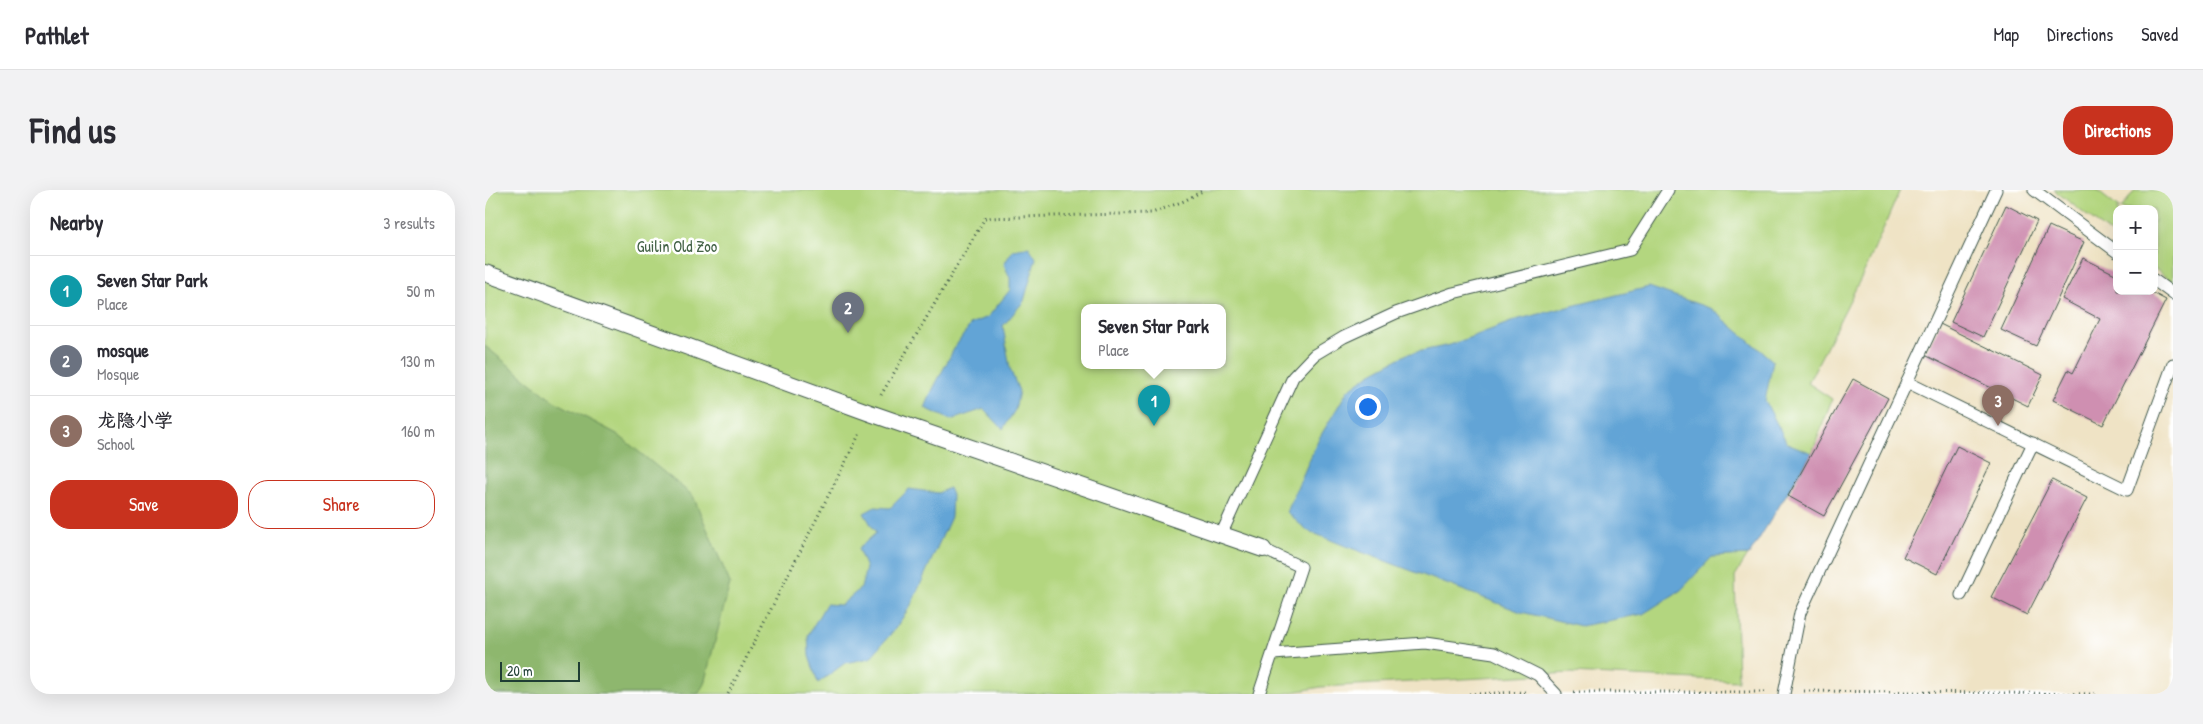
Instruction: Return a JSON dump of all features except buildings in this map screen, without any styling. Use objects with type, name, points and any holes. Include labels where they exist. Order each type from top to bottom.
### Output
[{"type":"street","points":[[485,273],[870,413],[1263,549]]},
{"type":"lane","points":[[1221,534],[1293,377],[1315,355],[1344,337],[1396,313],[1453,293],[1630,250],[1668,190]]},
{"type":"lane","points":[[1785,694],[1800,613],[1996,190]]},
{"type":"lane","points":[[2034,190],[2114,250]]},
{"type":"lane","points":[[2158,283],[2173,294]]},
{"type":"lane","points":[[1907,382],[2127,490],[2173,364]]},
{"type":"lane","points":[[1961,595],[2033,444]]},
{"type":"lane","points":[[1259,694],[1301,568],[1263,549]]},
{"type":"lane","points":[[1273,654],[1425,643],[1493,653],[1538,675],[1556,694]]},
{"type":"path","points":[[728,694],[870,413],[985,218],[1152,212],[1184,201],[1204,190]]},
{"type":"green space","name":"Guilin Old Zoo","points":[[485,190],[1900,190],[1868,264],[1808,383],[1832,399],[1812,453],[1735,576],[1738,681],[1571,673],[1321,687],[1282,694],[485,694]]},
{"type":"green space","points":[[2054,190],[2096,190],[2115,205],[2113,205],[2113,236]]},
{"type":"green space","points":[[2135,190],[2173,190],[2173,283],[2158,271],[2158,205],[2124,205]]},
{"type":"green space","points":[[485,346],[552,400],[617,434],[693,496],[730,583],[704,684],[698,694],[485,694]]},
{"type":"water","points":[[1029,247],[1036,258],[1024,301],[1003,326],[1010,369],[1019,391],[1015,410],[1003,429],[984,409],[951,420],[925,408],[955,347],[971,324],[988,317],[1010,290],[1010,278],[1004,264],[1013,250]]},
{"type":"water","points":[[1649,287],[1712,309],[1773,361],[1765,401],[1787,443],[1812,453],[1749,555],[1712,557],[1681,590],[1643,614],[1581,626],[1521,612],[1343,545],[1306,530],[1287,512],[1318,440],[1348,390],[1370,374],[1407,354],[1450,345],[1519,319]]},
{"type":"water","points":[[949,488],[952,495],[951,517],[911,605],[895,629],[870,658],[845,663],[818,683],[809,656],[808,635],[826,604],[841,605],[861,588],[866,568],[858,549],[876,533],[864,513],[875,507],[890,508],[909,489],[938,493]]},
{"type":"place","name":"mosque","points":[[848,333]]},
{"type":"place","name":"Seven Star Park","points":[[1154,426]]},
{"type":"place","name":"龙隐小学","points":[[1998,426]]}]
